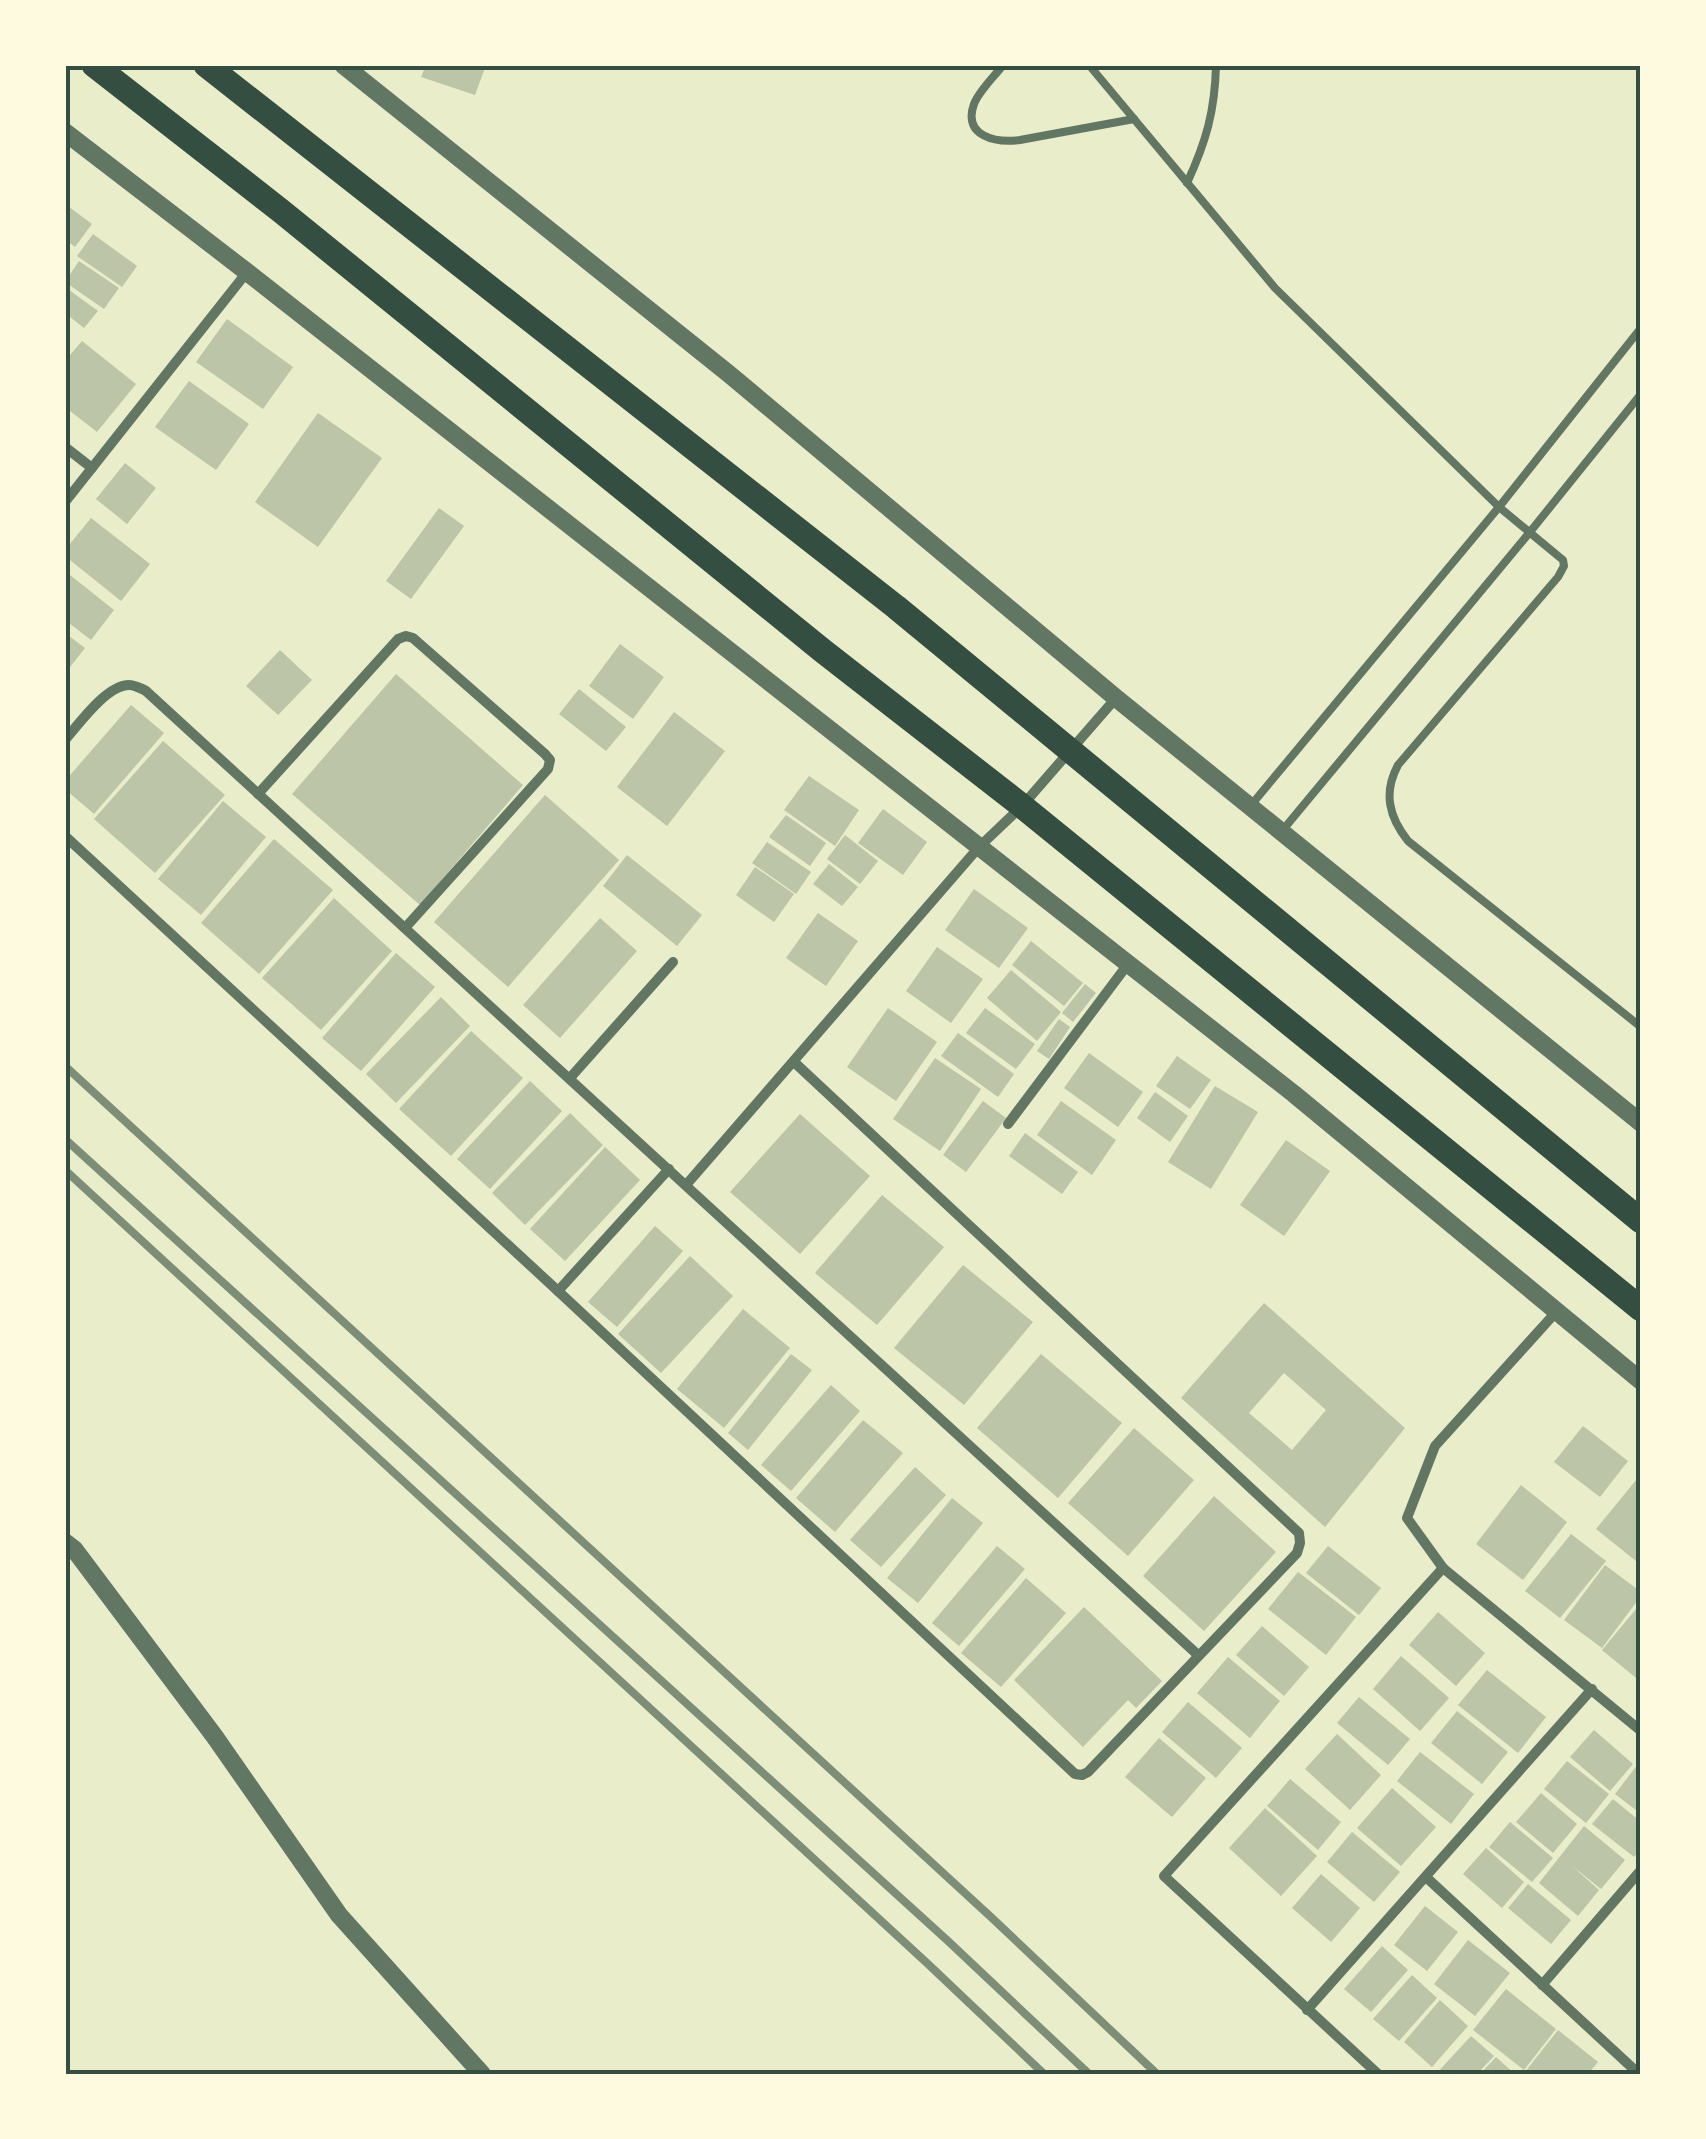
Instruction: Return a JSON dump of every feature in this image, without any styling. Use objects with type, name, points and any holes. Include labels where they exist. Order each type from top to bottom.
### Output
[{"type":"main road","points":[[94,65],[281,210],[1641,1308]]},
{"type":"main road","points":[[206,65],[896,607],[1641,1220]]},
{"type":"street","points":[[343,65],[729,374],[1280,833],[1641,1123]]},
{"type":"street","points":[[65,132],[1294,1094],[1641,1381]]},
{"type":"street","points":[[65,502],[247,272]]},
{"type":"street","points":[[65,447],[92,468]]},
{"type":"street","points":[[258,794],[398,639],[406,636],[546,754],[550,760],[548,769],[405,928]]},
{"type":"street","points":[[65,740],[105,696],[131,684],[146,691],[1198,1655]]},
{"type":"street","points":[[686,1185],[979,847],[1022,806],[1116,698]]},
{"type":"street","points":[[65,836],[1075,1774],[1082,1776],[1297,1553],[1299,1533],[794,1062]]},
{"type":"street","points":[[570,1078],[673,962]]},
{"type":"street","points":[[1008,1124],[1128,964]]},
{"type":"street","points":[[558,1290],[670,1169]]},
{"type":"street","points":[[1557,1311],[1435,1446],[1407,1518],[1443,1568],[1641,1730]]},
{"type":"street","points":[[65,1542],[215,1737],[338,1914],[482,2074]]},
{"type":"street","points":[[1378,2074],[1164,1876],[1443,1568]]},
{"type":"street","points":[[1307,2010],[1592,1690]]},
{"type":"street","points":[[1542,1985],[1641,1870]]},
{"type":"street","points":[[1427,1878],[1639,2074]]},
{"type":"lane","points":[[1003,65],[974,104],[972,120],[980,133],[991,140],[1020,140],[1134,119]]},
{"type":"lane","points":[[1089,65],[1275,288],[1499,508],[1560,556],[1564,566],[1558,578],[1398,765],[1389,788],[1391,813],[1408,841],[1641,1027]]},
{"type":"lane","points":[[1187,183],[1204,148],[1216,65]]},
{"type":"lane","points":[[1250,808],[1499,508],[1641,328]]},
{"type":"lane","points":[[1280,833],[1641,394]]},
{"type":"building","points":[[426,65],[486,65],[475,95],[421,77]]},
{"type":"building","points":[[69,207],[92,224],[75,247],[65,239],[65,211]]},
{"type":"building","points":[[93,234],[137,266],[122,287],[77,256]]},
{"type":"building","points":[[79,261],[119,288],[104,309],[65,282]]},
{"type":"building","points":[[65,287],[98,311],[84,328],[65,313]]},
{"type":"building","points":[[227,319],[293,367],[263,409],[196,362]]},
{"type":"building","points":[[82,341],[136,384],[97,432],[65,407],[65,361]]},
{"type":"building","points":[[189,381],[249,424],[216,470],[155,427]]},
{"type":"building","points":[[318,413],[382,458],[318,547],[255,502]]},
{"type":"building","points":[[125,463],[156,488],[127,524],[96,499]]},
{"type":"building","points":[[439,508],[464,526],[411,599],[386,581]]},
{"type":"building","points":[[91,518],[150,564],[121,601],[65,556],[65,550]]},
{"type":"building","points":[[65,571],[114,610],[91,640],[65,620]]},
{"type":"building","points":[[65,633],[85,648],[70,667],[65,664]]},
{"type":"building","points":[[620,644],[664,677],[633,719],[589,686]]},
{"type":"building","points":[[280,650],[312,680],[278,715],[246,686]]},
{"type":"building","points":[[396,674],[523,785],[420,905],[292,794]]},
{"type":"building","points":[[579,689],[626,727],[606,751],[559,714]]},
{"type":"building","points":[[131,705],[164,733],[94,814],[65,789],[65,781]]},
{"type":"building","points":[[674,712],[725,751],[667,826],[617,787]]},
{"type":"building","points":[[163,741],[225,795],[155,873],[94,819]]},
{"type":"building","points":[[809,776],[859,810],[835,846],[784,810]]},
{"type":"building","points":[[545,795],[619,860],[508,987],[434,922]]},
{"type":"building","points":[[223,801],[266,837],[201,915],[158,879]]},
{"type":"building","points":[[883,809],[927,842],[903,875],[858,843]]},
{"type":"building","points":[[786,815],[826,843],[810,866],[769,837]]},
{"type":"building","points":[[845,835],[878,861],[860,884],[827,859]]},
{"type":"building","points":[[274,839],[333,890],[259,974],[201,923]]},
{"type":"building","points":[[767,842],[811,872],[796,894],[752,863]]},
{"type":"building","points":[[627,855],[702,915],[677,946],[603,886]]},
{"type":"building","points":[[829,864],[858,887],[842,906],[813,884]]},
{"type":"building","points":[[755,867],[794,894],[774,922],[736,895]]},
{"type":"building","points":[[974,889],[1028,928],[999,968],[945,930]]},
{"type":"building","points":[[334,898],[392,951],[321,1030],[262,978]]},
{"type":"building","points":[[818,913],[858,941],[826,986],[786,958]]},
{"type":"building","points":[[600,918],[637,951],[560,1038],[523,1005]]},
{"type":"building","points":[[1031,941],[1083,983],[1064,1006],[1012,965]]},
{"type":"building","points":[[937,947],[983,979],[951,1023],[906,991]]},
{"type":"building","points":[[396,953],[435,987],[361,1071],[322,1038]]},
{"type":"building","points":[[1011,970],[1061,1012],[1037,1041],[987,998]]},
{"type":"building","points":[[1085,984],[1096,993],[1073,1022],[1062,1013]]},
{"type":"building","points":[[441,997],[470,1026],[396,1103],[366,1074]]},
{"type":"building","points":[[888,1008],[937,1042],[896,1101],[847,1067]]},
{"type":"building","points":[[985,1008],[1035,1044],[1016,1069],[966,1033]]},
{"type":"building","points":[[1059,1019],[1070,1027],[1049,1059],[1037,1051]]},
{"type":"building","points":[[471,1031],[523,1078],[451,1156],[399,1109]]},
{"type":"building","points":[[958,1033],[1014,1074],[998,1097],[941,1056]]},
{"type":"building","points":[[1089,1053],[1143,1092],[1118,1127],[1064,1088]]},
{"type":"building","points":[[1177,1056],[1211,1080],[1190,1109],[1156,1086]]},
{"type":"building","points":[[935,1058],[981,1089],[940,1151],[893,1119]]},
{"type":"building","points":[[530,1081],[562,1111],[490,1189],[457,1159]]},
{"type":"building","points":[[1215,1086],[1258,1112],[1211,1189],[1168,1162]]},
{"type":"building","points":[[1155,1092],[1188,1116],[1170,1142],[1137,1118]]},
{"type":"building","points":[[983,1101],[1006,1118],[966,1172],[943,1155]]},
{"type":"building","points":[[1061,1101],[1116,1140],[1092,1175],[1037,1135]]},
{"type":"building","points":[[570,1113],[603,1145],[525,1225],[492,1193]]},
{"type":"building","points":[[800,1114],[870,1176],[800,1254],[730,1192]]},
{"type":"building","points":[[1025,1133],[1078,1172],[1062,1194],[1009,1156]]},
{"type":"building","points":[[1286,1140],[1330,1171],[1284,1236],[1240,1205]]},
{"type":"building","points":[[605,1147],[640,1180],[565,1261],[530,1229]]},
{"type":"building","points":[[882,1195],[944,1247],[877,1325],[815,1273]]},
{"type":"building","points":[[655,1226],[683,1251],[617,1327],[588,1302]]},
{"type":"building","points":[[690,1256],[733,1296],[661,1373],[618,1334]]},
{"type":"building","points":[[963,1265],[1033,1322],[964,1405],[894,1348]]},
{"type":"building","points":[[1264,1303],[1405,1428],[1325,1527],[1181,1398]],"holes":[[[1284,1373],[1326,1410],[1292,1450],[1249,1413]]]},
{"type":"building","points":[[743,1309],[790,1348],[724,1428],[677,1389]]},
{"type":"building","points":[[791,1354],[812,1370],[748,1450],[728,1433]]},
{"type":"building","points":[[1041,1354],[1122,1423],[1058,1498],[977,1428]]},
{"type":"building","points":[[831,1385],[860,1411],[791,1491],[761,1465]]},
{"type":"building","points":[[863,1420],[903,1453],[835,1532],[796,1498]]},
{"type":"building","points":[[1583,1426],[1628,1461],[1600,1497],[1554,1462]]},
{"type":"building","points":[[1134,1428],[1194,1480],[1128,1556],[1068,1503]]},
{"type":"building","points":[[915,1467],[946,1495],[881,1567],[850,1540]]},
{"type":"building","points":[[1641,1474],[1641,1565],[1596,1529]]},
{"type":"building","points":[[1521,1485],[1567,1522],[1523,1580],[1476,1544]]},
{"type":"building","points":[[1214,1496],[1276,1552],[1204,1631],[1143,1576]]},
{"type":"building","points":[[952,1498],[983,1523],[918,1603],[887,1578]]},
{"type":"building","points":[[1571,1534],[1606,1561],[1560,1618],[1525,1591]]},
{"type":"building","points":[[997,1546],[1025,1569],[959,1646],[932,1623]]},
{"type":"building","points":[[1328,1546],[1381,1588],[1359,1615],[1306,1573]]},
{"type":"building","points":[[1605,1565],[1641,1592],[1641,1596],[1602,1648],[1564,1620]]},
{"type":"building","points":[[1298,1572],[1356,1617],[1326,1655],[1268,1609]]},
{"type":"building","points":[[1026,1578],[1066,1613],[1001,1687],[961,1653]]},
{"type":"building","points":[[1641,1603],[1641,1682],[1602,1650]]},
{"type":"building","points":[[1084,1607],[1162,1681],[1136,1708],[1128,1700],[1083,1747],[1014,1680]]},
{"type":"building","points":[[1438,1612],[1485,1653],[1456,1686],[1409,1645]]},
{"type":"building","points":[[1262,1626],[1309,1667],[1284,1696],[1236,1655]]},
{"type":"building","points":[[1401,1656],[1449,1698],[1420,1731],[1373,1689]]},
{"type":"building","points":[[1228,1657],[1280,1701],[1250,1738],[1197,1693]]},
{"type":"building","points":[[1487,1670],[1546,1717],[1518,1753],[1458,1705]]},
{"type":"building","points":[[1359,1697],[1410,1739],[1388,1765],[1337,1723]]},
{"type":"building","points":[[1188,1702],[1242,1748],[1216,1778],[1162,1732]]},
{"type":"building","points":[[1457,1711],[1508,1752],[1482,1784],[1431,1743]]},
{"type":"building","points":[[1594,1730],[1633,1764],[1610,1791],[1570,1757]]},
{"type":"building","points":[[1337,1734],[1381,1775],[1350,1810],[1305,1769]]},
{"type":"building","points":[[1159,1738],[1206,1778],[1172,1817],[1125,1777]]},
{"type":"building","points":[[1420,1752],[1474,1794],[1451,1824],[1397,1781]]},
{"type":"building","points":[[1567,1761],[1609,1794],[1586,1823],[1544,1789]]},
{"type":"building","points":[[1638,1764],[1641,1766],[1641,1814],[1615,1794]]},
{"type":"building","points":[[1290,1779],[1341,1822],[1318,1850],[1267,1806]]},
{"type":"building","points":[[1392,1788],[1436,1827],[1401,1866],[1357,1828]]},
{"type":"building","points":[[1541,1793],[1577,1824],[1553,1853],[1516,1822]]},
{"type":"building","points":[[1613,1799],[1641,1822],[1641,1848],[1634,1857],[1592,1824]]},
{"type":"building","points":[[1265,1808],[1317,1856],[1281,1896],[1229,1848]]},
{"type":"building","points":[[1510,1822],[1553,1858],[1532,1882],[1489,1847]]},
{"type":"building","points":[[1584,1826],[1625,1860],[1601,1889],[1571,1865],[1599,1890],[1578,1916],[1539,1883]]},
{"type":"building","points":[[1352,1832],[1400,1872],[1374,1902],[1327,1862]]},
{"type":"building","points":[[1486,1848],[1524,1882],[1502,1908],[1463,1874]]},
{"type":"building","points":[[1321,1874],[1360,1908],[1331,1942],[1292,1908]]},
{"type":"building","points":[[1528,1884],[1571,1920],[1551,1944],[1508,1908]]},
{"type":"building","points":[[1425,1906],[1458,1932],[1427,1971],[1394,1945]]},
{"type":"building","points":[[1468,1940],[1510,1973],[1475,2016],[1434,1984]]},
{"type":"building","points":[[1382,1946],[1408,1970],[1371,2012],[1344,1989]]},
{"type":"building","points":[[1412,1975],[1437,1998],[1399,2041],[1373,2019]]},
{"type":"building","points":[[1506,1989],[1556,2029],[1524,2070],[1473,2030]]},
{"type":"building","points":[[1440,2000],[1468,2026],[1432,2067],[1404,2042]]},
{"type":"building","points":[[1558,2030],[1598,2062],[1588,2074],[1527,2074],[1525,2072]]},
{"type":"building","points":[[1471,2036],[1494,2056],[1477,2074],[1436,2074]]},
{"type":"building","points":[[1496,2057],[1515,2074],[1480,2074]]},
{"type":"railway","points":[[65,1066],[1157,2074]]},
{"type":"railway","points":[[65,1139],[948,1941],[1089,2074]]},
{"type":"railway","points":[[65,1170],[1044,2074]]}]
